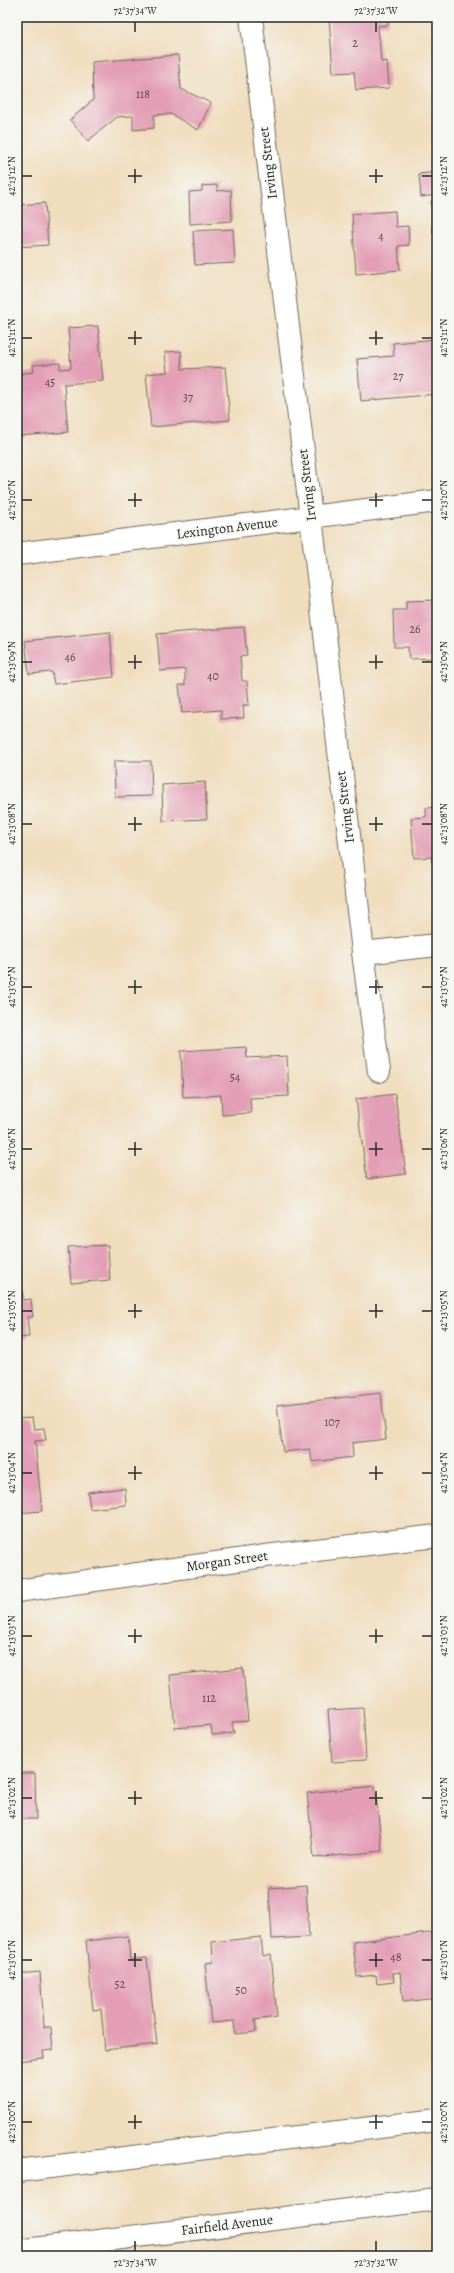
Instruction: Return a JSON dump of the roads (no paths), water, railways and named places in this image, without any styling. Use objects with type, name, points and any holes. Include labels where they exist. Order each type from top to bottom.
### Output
[{"type":"street","name":"Irving Street","points":[[251,17],[363,953],[379,1071]]},
{"type":"street","name":"Lexington Avenue","points":[[17,554],[437,501]]},
{"type":"street","points":[[363,953],[437,945]]},
{"type":"street","name":"Morgan Street","points":[[17,1591],[265,1556],[437,1536]]},
{"type":"street","points":[[17,2171],[437,2120]]},
{"type":"street","name":"Fairfield Avenue","points":[[17,2250],[437,2199]]}]
